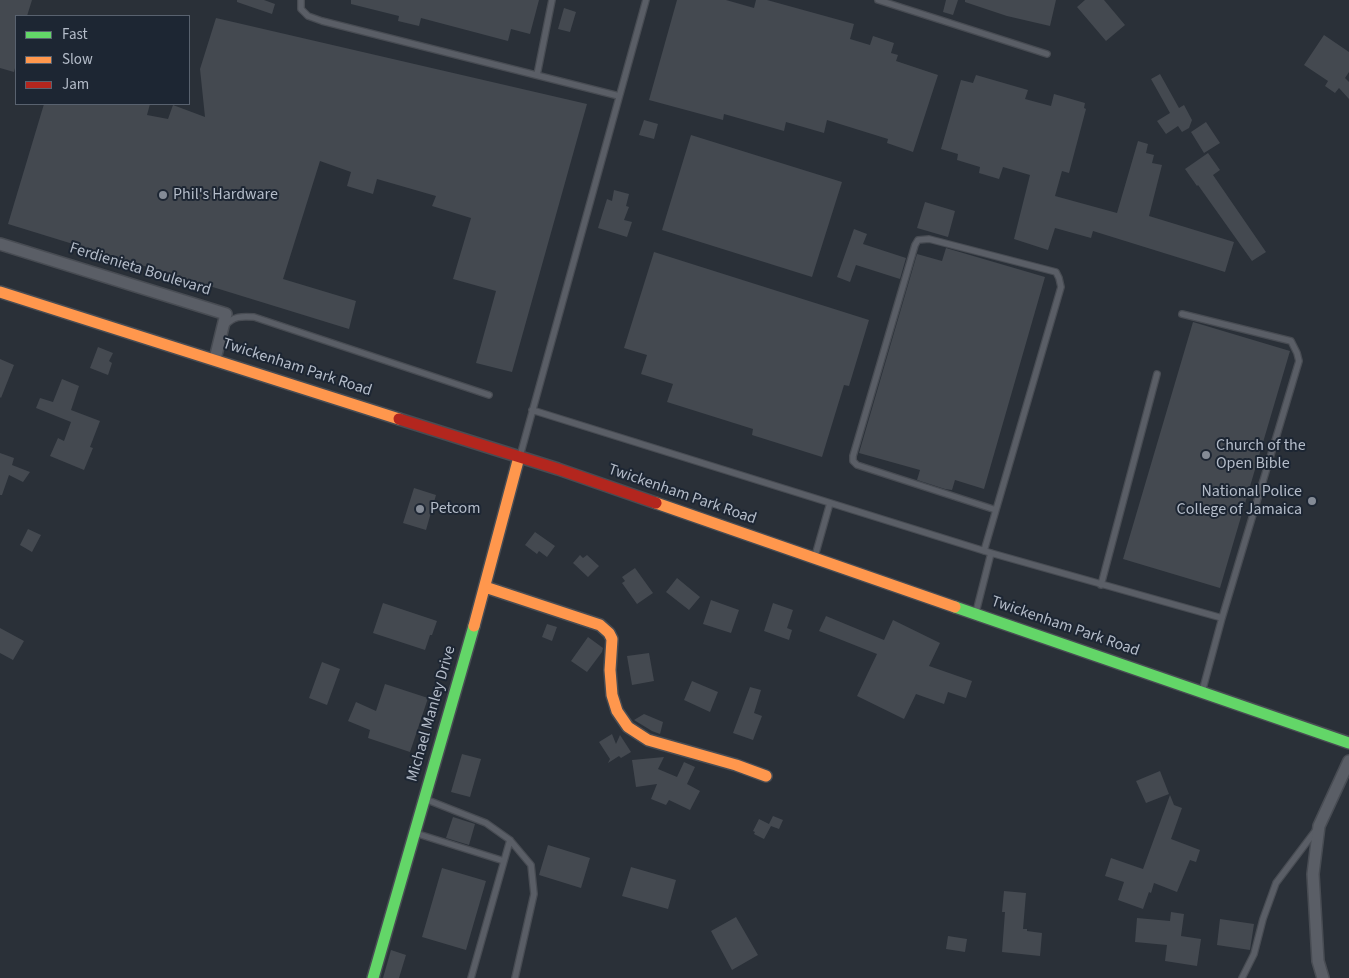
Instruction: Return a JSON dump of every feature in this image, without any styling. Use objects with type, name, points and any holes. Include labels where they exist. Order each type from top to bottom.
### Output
[{"type":"main road","name":"Twickenham Park Road","points":[[0,292],[519,457],[1349,743]]},
{"type":"main road","name":"Michael Manley Drive","points":[[373,978],[485,587],[519,457]]},
{"type":"main road","points":[[485,587],[600,625],[608,631],[612,639],[610,669],[612,696],[626,726],[648,740],[736,765],[766,776]]},
{"type":"street","name":"Ferdienieta Boulevard","points":[[0,244],[226,314],[215,359]]},
{"type":"street","points":[[1323,978],[1318,961],[1313,874],[1319,826],[1349,761]]},
{"type":"lane","points":[[300,0],[301,9],[308,16],[322,21],[619,96]]},
{"type":"lane","points":[[537,75],[552,0]]},
{"type":"lane","points":[[519,457],[646,0]]},
{"type":"lane","points":[[878,0],[1047,54]]},
{"type":"lane","points":[[984,551],[996,510],[1061,287],[1060,278],[1056,272],[929,239],[918,240],[915,244],[855,447],[853,461],[856,465],[996,510]]},
{"type":"lane","points":[[1182,314],[1291,341],[1299,361],[1222,618],[1202,692]]},
{"type":"lane","points":[[222,329],[229,321],[240,316],[254,317],[489,395]]},
{"type":"lane","points":[[1101,585],[1157,374]]},
{"type":"lane","points":[[532,410],[984,551],[1222,618]]},
{"type":"lane","points":[[814,558],[830,503]]},
{"type":"lane","points":[[975,614],[991,553]]},
{"type":"lane","points":[[425,799],[486,823],[510,840],[532,865],[534,894],[516,978]]},
{"type":"lane","points":[[1242,978],[1254,954],[1263,919],[1276,883],[1319,826]]},
{"type":"lane","points":[[415,833],[504,861]]},
{"type":"lane","points":[[471,978],[510,840]]},
{"type":"building","points":[[0,0],[32,0],[27,15],[15,15],[14,72],[0,68]]},
{"type":"building","points":[[237,0],[264,0],[275,4],[272,14],[237,2]]},
{"type":"building","points":[[351,0],[539,0],[530,34],[511,29],[508,41],[421,18],[419,26],[398,21],[399,16],[351,4]]},
{"type":"building","points":[[677,0],[726,0],[754,8],[756,0],[767,0],[854,24],[850,39],[870,45],[873,36],[894,43],[891,53],[898,55],[896,61],[938,75],[913,152],[887,143],[888,139],[827,120],[824,133],[786,122],[784,131],[724,114],[723,120],[649,100]]},
{"type":"building","points":[[946,0],[958,0],[953,15],[943,12]]},
{"type":"building","points":[[965,0],[1056,0],[1050,26],[1007,16],[965,2]]},
{"type":"building","points":[[1085,0],[1104,0],[1125,25],[1106,41],[1077,7]]},
{"type":"building","points":[[564,8],[576,12],[570,32],[558,29]]},
{"type":"building","name":"Phil's Hardware","points":[[216,18],[587,104],[512,372],[476,363],[496,291],[453,279],[471,218],[432,206],[436,196],[377,179],[373,194],[347,186],[351,172],[320,161],[283,279],[356,301],[349,329],[8,224],[44,105],[150,105],[147,115],[168,119],[173,105],[205,117],[200,69]]},
{"type":"building","points":[[1324,35],[1349,52],[1349,72],[1345,78],[1349,82],[1349,99],[1339,88],[1335,93],[1325,86],[1328,81],[1304,65]]},
{"type":"building","points":[[1160,74],[1179,108],[1184,105],[1192,120],[1189,128],[1182,132],[1178,126],[1166,134],[1157,121],[1170,113],[1151,79]]},
{"type":"building","points":[[976,75],[1028,90],[1025,99],[1051,106],[1054,94],[1085,103],[1084,108],[1086,109],[1069,173],[1062,171],[1055,196],[1117,213],[1138,141],[1148,144],[1146,153],[1154,155],[1152,163],[1162,165],[1149,216],[1234,242],[1225,272],[1093,231],[1091,238],[1055,228],[1048,250],[1014,239],[1030,175],[1003,167],[999,179],[979,173],[980,167],[957,160],[958,154],[941,149],[961,80],[973,83]]},
{"type":"building","points":[[644,120],[658,124],[654,139],[639,135]]},
{"type":"building","points":[[1206,122],[1220,143],[1204,153],[1191,132]]},
{"type":"building","points":[[691,135],[842,182],[812,277],[662,230]]},
{"type":"building","points":[[1208,153],[1220,170],[1213,175],[1266,252],[1252,261],[1185,169]]},
{"type":"building","points":[[614,190],[629,194],[626,206],[629,207],[624,220],[632,222],[627,237],[598,228],[607,199],[612,201]]},
{"type":"building","points":[[925,202],[955,211],[948,237],[917,228]]},
{"type":"building","points":[[854,229],[867,234],[863,244],[906,258],[900,279],[856,265],[850,282],[837,277]]},
{"type":"building","points":[[946,248],[1045,277],[984,489],[955,480],[952,490],[945,489],[917,480],[920,470],[859,453],[917,254],[942,261]]},
{"type":"building","points":[[654,252],[869,320],[849,386],[844,385],[822,457],[752,435],[753,429],[667,402],[673,384],[641,374],[647,355],[624,348]]},
{"type":"building","name":"Church of the Open Bible","points":[[1193,322],[1290,351],[1220,588],[1123,559]]},
{"type":"building","points":[[98,347],[113,353],[109,361],[112,363],[108,375],[90,368]]},
{"type":"building","points":[[0,359],[14,365],[1,398],[0,397]]},
{"type":"building","points":[[62,379],[79,386],[71,410],[100,421],[90,447],[93,448],[84,470],[50,456],[58,438],[64,441],[71,422],[36,408],[40,398],[53,402]]},
{"type":"building","points":[[0,453],[14,458],[12,465],[30,472],[23,482],[9,475],[2,495],[0,495]]},
{"type":"building","name":"Petcom","points":[[414,488],[436,495],[426,530],[403,523]]},
{"type":"building","points":[[28,529],[41,535],[32,552],[20,545]]},
{"type":"building","points":[[535,532],[555,546],[547,557],[539,551],[537,554],[525,545]]},
{"type":"building","points":[[580,555],[583,558],[587,555],[599,566],[588,577],[573,563]]},
{"type":"building","points":[[635,568],[653,593],[637,604],[622,583],[625,581],[622,577]]},
{"type":"building","points":[[677,578],[700,597],[689,610],[666,592]]},
{"type":"building","points":[[711,600],[739,610],[731,633],[703,624]]},
{"type":"building","points":[[383,603],[437,621],[425,650],[373,633]]},
{"type":"building","points":[[773,603],[793,610],[787,628],[792,630],[789,640],[764,631]]},
{"type":"building","points":[[826,616],[884,640],[893,620],[940,643],[929,666],[972,681],[966,698],[948,692],[944,704],[916,694],[904,719],[857,696],[877,654],[819,631]]},
{"type":"building","points":[[547,624],[557,627],[552,641],[542,637]]},
{"type":"building","points":[[0,628],[24,641],[13,660],[0,653]]},
{"type":"building","points":[[588,637],[603,648],[587,672],[571,661]]},
{"type":"building","points":[[649,653],[654,681],[632,685],[627,656]]},
{"type":"building","points":[[322,662],[340,669],[327,705],[309,698]]},
{"type":"building","points":[[692,681],[718,692],[710,712],[684,700]]},
{"type":"building","points":[[385,684],[428,698],[410,752],[368,738],[370,730],[348,721],[356,702],[376,711]]},
{"type":"building","points":[[750,687],[761,690],[754,713],[762,716],[753,740],[733,733]]},
{"type":"building","points":[[644,714],[663,722],[660,734],[634,720]]},
{"type":"building","points":[[612,734],[616,744],[620,735],[631,752],[621,758],[619,756],[608,763],[610,759],[599,742]]},
{"type":"building","points":[[462,754],[481,759],[470,797],[451,792]]},
{"type":"building","points":[[664,757],[658,769],[677,777],[684,762],[695,767],[687,784],[700,791],[690,810],[669,800],[666,805],[651,799],[657,784],[636,787],[632,760]]},
{"type":"building","points":[[1160,771],[1169,794],[1146,803],[1136,781]]},
{"type":"building","points":[[1170,795],[1174,805],[1182,808],[1171,839],[1200,850],[1196,862],[1190,860],[1177,892],[1154,883],[1143,909],[1118,900],[1124,882],[1105,876],[1111,858],[1143,869]]},
{"type":"building","points":[[773,816],[783,820],[779,829],[771,826],[764,839],[754,834],[755,832],[753,831],[759,819],[769,824]]},
{"type":"building","points":[[453,817],[475,824],[469,845],[446,838]]},
{"type":"building","points":[[548,845],[590,858],[581,888],[539,875]]},
{"type":"building","points":[[631,867],[676,880],[668,909],[622,896]]},
{"type":"building","points":[[442,868],[486,881],[466,950],[422,937]]},
{"type":"building","points":[[1004,891],[1026,893],[1023,929],[1042,933],[1040,956],[1002,952],[1005,912],[1002,912]]},
{"type":"building","points":[[1171,912],[1184,914],[1181,936],[1201,939],[1197,966],[1165,961],[1167,945],[1135,942],[1137,918],[1170,921]]},
{"type":"building","points":[[736,917],[758,955],[732,970],[711,931]]},
{"type":"building","points":[[1220,919],[1254,924],[1250,950],[1217,945]]},
{"type":"building","points":[[948,936],[967,939],[965,952],[946,949]]},
{"type":"building","points":[[391,950],[406,955],[399,978],[383,978]]},
{"type":"traffic: fast","points":[[955,607],[1349,743]]},
{"type":"traffic: fast","points":[[373,978],[474,626]]},
{"type":"traffic: slow","points":[[0,292],[399,419]]},
{"type":"traffic: slow","points":[[474,626],[519,457]]},
{"type":"traffic: slow","points":[[656,503],[955,607]]},
{"type":"traffic: slow","points":[[485,587],[600,625],[609,633],[612,639],[610,670],[612,695],[617,711],[628,727],[648,740],[736,765],[766,776]]},
{"type":"traffic: jam","points":[[399,419],[558,469],[656,503]]},
{"type":"place","name":"Phil's Hardware","points":[[163,195]]},
{"type":"place","name":"Church of the Open Bible","points":[[1206,455]]},
{"type":"place","name":"National Police College of Jamaica","points":[[1312,501]]},
{"type":"place","name":"Petcom","points":[[420,509]]}]
